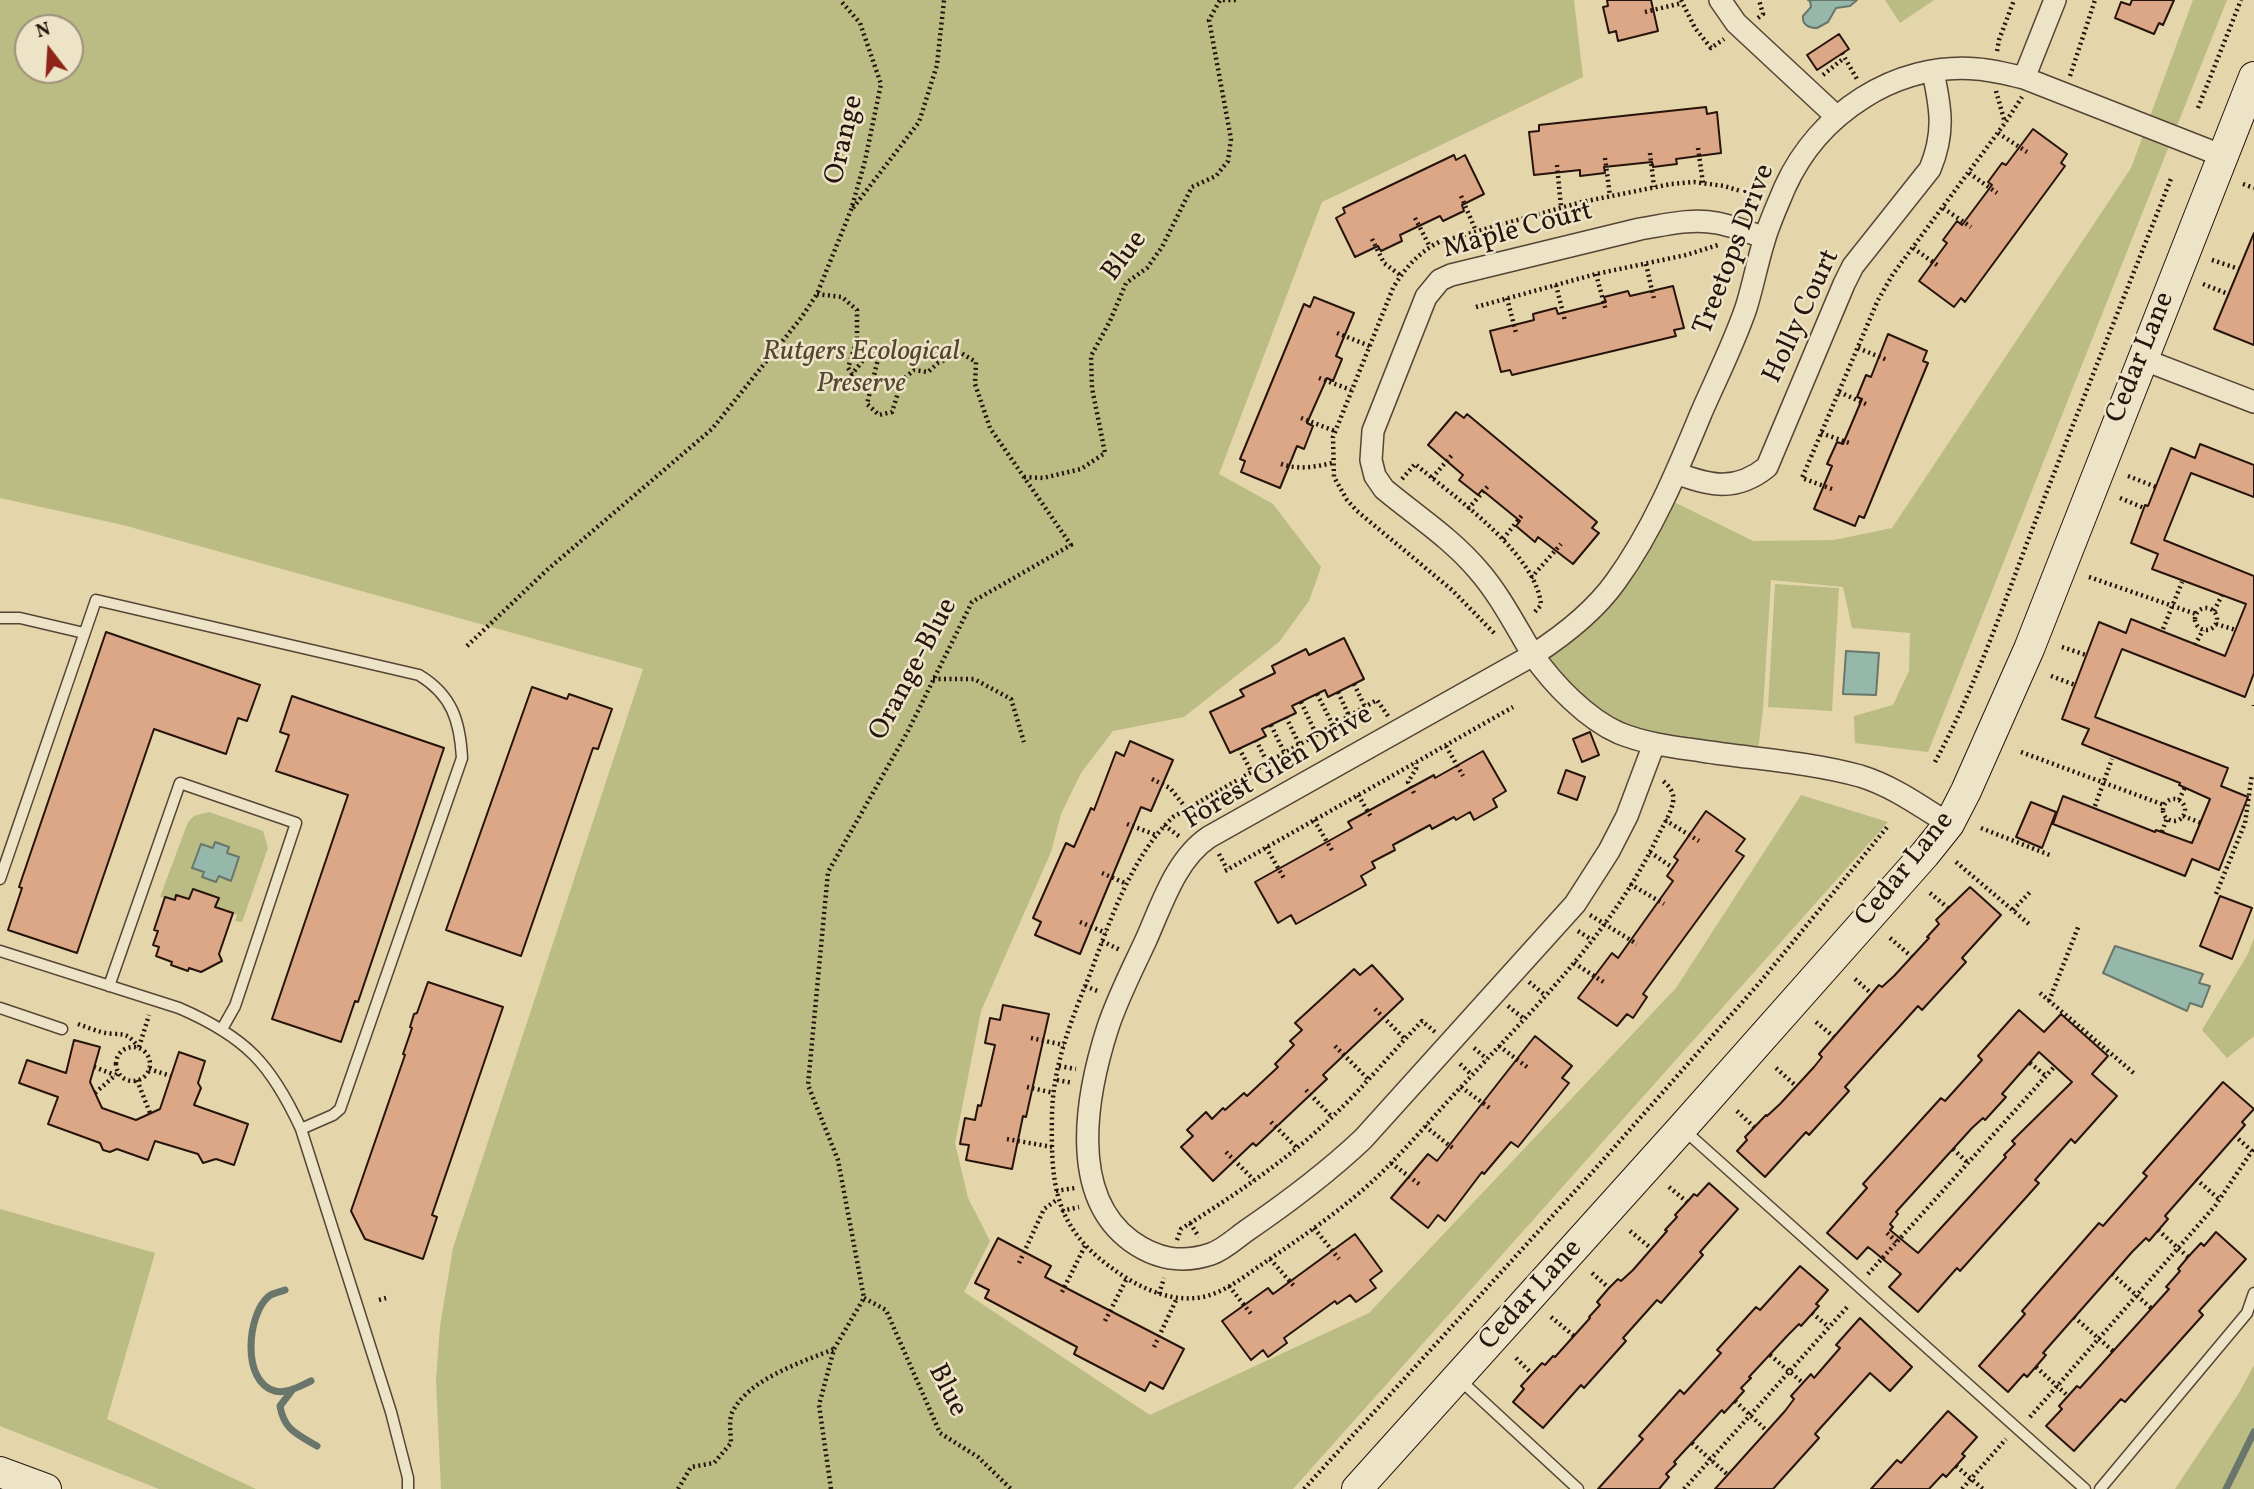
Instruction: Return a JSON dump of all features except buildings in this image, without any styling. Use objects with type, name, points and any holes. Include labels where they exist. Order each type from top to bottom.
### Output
[{"type":"street","points":[[1720,0],[1742,29],[1837,117]]},
{"type":"street","points":[[2054,0],[2024,78],[2222,156]]},
{"type":"street","name":"Treetops Drive","points":[[1533,655],[1565,634],[1588,613],[1615,583],[1637,549],[1676,473],[1745,309],[1765,238],[1786,185],[1807,149],[1837,117],[1866,94],[1910,76],[1955,68],[1977,69],[2024,78]]},
{"type":"street","name":"Holly Court","points":[[1676,473],[1701,482],[1738,484],[1767,467],[1853,265],[1930,169],[1938,150],[1941,111],[1933,72]]},
{"type":"street","name":"Cedar Lane","points":[[1357,1489],[1682,1128],[1949,824],[2029,649],[2254,77]]},
{"type":"street","name":"Maple Court","points":[[1533,655],[1521,620],[1477,569],[1461,552],[1390,494],[1375,475],[1371,460],[1373,431],[1426,297],[1440,280],[1671,223],[1717,223],[1765,238]]},
{"type":"street","points":[[2141,359],[2254,402]]},
{"type":"street","points":[[1533,655],[1566,695],[1617,732],[1654,744],[1859,776],[1890,786],[1949,824]]},
{"type":"street","name":"Forest Glen Drive","points":[[1533,655],[1209,837],[1187,857],[1173,881],[1108,1026],[1093,1087],[1087,1137],[1088,1163],[1101,1204],[1112,1222],[1143,1250],[1163,1258],[1180,1260],[1215,1253],[1337,1164],[1363,1139],[1575,904],[1627,816],[1654,744]]},
{"type":"street","points":[[0,1472],[46,1489]]},
{"type":"lane","points":[[0,879],[96,600],[419,675],[437,686],[451,707],[461,732],[462,758],[340,1110],[301,1129]]},
{"type":"lane","points":[[0,618],[20,618],[84,633]]},
{"type":"lane","points":[[109,986],[180,783],[296,823],[235,1006],[222,1029]]},
{"type":"lane","points":[[0,951],[178,1009],[222,1029],[242,1043],[262,1063],[284,1092],[301,1129],[391,1412],[408,1478],[408,1489]]},
{"type":"lane","points":[[0,1007],[62,1029]]},
{"type":"lane","points":[[1682,1128],[2085,1489]]},
{"type":"lane","points":[[2100,1489],[2248,1313],[2254,1293]]},
{"type":"lane","points":[[1458,1378],[1578,1489]]},
{"type":"path","name":"Orange","points":[[467,646],[547,570],[712,429],[801,318],[817,294],[851,210],[865,161],[881,84],[860,23],[840,0]]},
{"type":"path","points":[[851,210],[919,122],[937,65],[944,0]]},
{"type":"path","name":"Blue","points":[[1024,477],[1043,478],[1081,469],[1105,453],[1091,388],[1091,356],[1126,283],[1147,268],[1162,247],[1192,187],[1216,176],[1228,161],[1231,139],[1209,20],[1220,0],[1239,0]]},
{"type":"path","points":[[1996,55],[1998,40],[2014,0]]},
{"type":"path","points":[[1832,489],[1802,478],[1887,283],[2022,97],[2053,89],[2069,79],[2095,0]]},
{"type":"path","points":[[2198,108],[2241,0]]},
{"type":"path","points":[[1645,12],[1681,1],[1695,28],[1711,48]]},
{"type":"path","points":[[1842,53],[1866,94]]},
{"type":"path","points":[[1998,133],[2027,152]]},
{"type":"path","points":[[1698,148],[1703,183]]},
{"type":"path","points":[[1650,153],[1654,187]]},
{"type":"path","points":[[1605,158],[1610,196]]},
{"type":"path","points":[[1557,164],[1561,207]]},
{"type":"path","points":[[1969,173],[1997,193]]},
{"type":"path","points":[[1936,762],[1951,734],[1977,670],[2088,383],[2172,176]]},
{"type":"path","points":[[1390,494],[1415,464],[1503,538],[1522,561],[1541,594],[1541,605],[1521,620],[1493,633],[1452,590],[1357,511],[1334,477],[1332,463],[1335,431],[1400,275],[1412,262],[1439,242],[1561,207],[1610,196],[1683,182],[1724,186],[1756,196]]},
{"type":"path","points":[[2243,184],[2254,188]]},
{"type":"path","points":[[1461,196],[1476,231]]},
{"type":"path","points":[[1943,208],[1971,227]]},
{"type":"path","points":[[1415,218],[1430,247]]},
{"type":"path","points":[[1372,239],[1384,263],[1400,275]]},
{"type":"path","points":[[1476,307],[1725,243]]},
{"type":"path","points":[[1913,248],[1940,267]]},
{"type":"path","points":[[2213,260],[2239,269]]},
{"type":"path","points":[[1646,264],[1654,299]]},
{"type":"path","points":[[1596,274],[1606,311]]},
{"type":"path","points":[[2203,284],[2228,294]]},
{"type":"path","points":[[1556,285],[1565,321]]},
{"type":"path","name":"Orange-Blue","points":[[817,294],[842,297],[857,310],[857,339],[848,368],[852,374],[874,347],[880,351],[867,404],[879,415],[892,412],[902,380],[914,370],[928,372],[938,363],[961,352],[976,362],[975,384],[990,428],[1071,545],[972,602],[908,731],[828,872],[808,1085],[838,1160],[864,1298]]},
{"type":"path","points":[[1507,298],[1516,333]]},
{"type":"path","points":[[1337,333],[1370,346]]},
{"type":"path","points":[[1858,348],[1887,360]]},
{"type":"path","points":[[1319,378],[1351,390]]},
{"type":"path","points":[[1839,392],[1868,405]]},
{"type":"path","points":[[1301,418],[1335,431]]},
{"type":"path","points":[[1821,433],[1852,443]]},
{"type":"path","points":[[1432,478],[1452,455]]},
{"type":"path","points":[[1281,464],[1304,468],[1332,463]]},
{"type":"path","points":[[2129,476],[2156,487]]},
{"type":"path","points":[[1468,509],[1489,485]]},
{"type":"path","points":[[2120,498],[2144,508]]},
{"type":"path","points":[[1503,538],[1523,514]]},
{"type":"path","points":[[1531,578],[1561,544]]},
{"type":"path","points":[[2089,577],[2196,614]]},
{"type":"path","points":[[2163,629],[2182,582]]},
{"type":"path","points":[[2214,611],[2222,595]]},
{"type":"path","points":[[2196,614],[2203,609],[2214,611]]},
{"type":"path","points":[[2196,614],[2196,624],[2203,629],[2212,628],[2217,617],[2214,611]]},
{"type":"path","points":[[2216,624],[2236,630]]},
{"type":"path","points":[[2195,645],[2203,629]]},
{"type":"path","points":[[2062,647],[2086,655]]},
{"type":"path","points":[[2051,676],[2075,685]]},
{"type":"path","points":[[933,679],[974,679],[1011,699],[1024,742]]},
{"type":"path","points":[[1354,684],[1365,707]]},
{"type":"path","points":[[1338,692],[1349,716]]},
{"type":"path","points":[[1317,694],[1333,725]]},
{"type":"path","points":[[1301,702],[1316,734]]},
{"type":"path","points":[[1372,703],[1173,817],[1156,835],[1127,884],[1074,1012],[1064,1045],[1052,1105],[1055,1189],[1072,1230],[1085,1246],[1127,1278],[1158,1294],[1177,1298],[1204,1297],[1229,1286],[1314,1228],[1357,1195],[1391,1163],[1574,963],[1604,924],[1650,852],[1673,802],[1671,790],[1661,779]]},
{"type":"path","points":[[1225,871],[1513,707]]},
{"type":"path","points":[[1286,717],[1299,744]]},
{"type":"path","points":[[1270,725],[1284,752]]},
{"type":"path","points":[[1256,740],[1267,762]]},
{"type":"path","points":[[1446,746],[1464,776]]},
{"type":"path","points":[[1239,748],[1251,771]]},
{"type":"path","points":[[2021,752],[2164,805]]},
{"type":"path","points":[[2095,806],[2112,759]]},
{"type":"path","points":[[1414,793],[1408,782],[1416,769],[1416,762]]},
{"type":"path","points":[[2216,894],[2245,823],[2252,774]]},
{"type":"path","points":[[1152,779],[1170,788],[1186,808]]},
{"type":"path","points":[[2179,800],[2185,788]]},
{"type":"path","points":[[1358,795],[1371,817]]},
{"type":"path","points":[[2171,799],[2179,800],[2185,808],[2183,816],[2175,821],[2167,818],[2164,805],[2171,799]]},
{"type":"path","points":[[2183,816],[2201,823]]},
{"type":"path","points":[[2162,832],[2167,818]]},
{"type":"path","points":[[1314,820],[1333,852]]},
{"type":"path","points":[[1665,820],[1699,841]]},
{"type":"path","points":[[1127,824],[1156,835]]},
{"type":"path","points":[[1304,1489],[1596,1168],[1761,981],[1888,826]]},
{"type":"path","points":[[1981,828],[2052,856]]},
{"type":"path","points":[[1266,848],[1285,880]]},
{"type":"path","points":[[1650,852],[1673,868]]},
{"type":"path","points":[[1956,862],[2029,924]]},
{"type":"path","points":[[1102,873],[1127,884]]},
{"type":"path","points":[[1630,884],[1664,904]]},
{"type":"path","points":[[2013,911],[2032,890]]},
{"type":"path","points":[[1930,893],[1948,908]]},
{"type":"path","points":[[1080,922],[1106,933]]},
{"type":"path","points":[[1604,924],[1637,944]]},
{"type":"path","points":[[2049,1001],[2079,925]]},
{"type":"path","points":[[1891,939],[1912,957]]},
{"type":"path","points":[[1574,963],[1605,983]]},
{"type":"path","points":[[1855,979],[1872,994]]},
{"type":"path","points":[[2040,993],[2136,1075]]},
{"type":"path","points":[[1375,1009],[1405,1039]]},
{"type":"path","points":[[139,1048],[150,1014]]},
{"type":"path","points":[[1181,1229],[1297,1148],[1332,1117],[1422,1021]]},
{"type":"path","points":[[1816,1022],[1834,1037]]},
{"type":"path","points":[[78,1024],[104,1033],[120,1032],[127,1035],[147,1054],[150,1064],[142,1078],[137,1080],[94,1067]]},
{"type":"path","points":[[1031,1038],[1064,1045]]},
{"type":"path","points":[[1499,1045],[1527,1067]]},
{"type":"path","points":[[1335,1046],[1367,1079]]},
{"type":"path","points":[[95,1093],[117,1073],[117,1061],[122,1051],[139,1048]]},
{"type":"path","points":[[2030,1063],[2046,1076]]},
{"type":"path","points":[[1868,1274],[2055,1066]]},
{"type":"path","points":[[1776,1068],[1796,1086]]},
{"type":"path","points":[[149,1069],[171,1076]]},
{"type":"path","points":[[137,1080],[150,1114]]},
{"type":"path","points":[[1027,1087],[1054,1093]]},
{"type":"path","points":[[1461,1087],[1491,1109]]},
{"type":"path","points":[[1306,1090],[1332,1117]]},
{"type":"path","points":[[1737,1111],[1754,1127]]},
{"type":"path","points":[[1271,1122],[1297,1148]]},
{"type":"path","points":[[1425,1126],[1455,1150]]},
{"type":"path","points":[[2030,1417],[2220,1200],[2252,1151],[2235,1136]]},
{"type":"path","points":[[1007,1139],[1052,1147]]},
{"type":"path","points":[[1953,1149],[1968,1163]]},
{"type":"path","points":[[1226,1152],[1254,1180]]},
{"type":"path","points":[[1391,1163],[1419,1184]]},
{"type":"path","points":[[2196,1179],[2220,1200]]},
{"type":"path","points":[[1669,1187],[1686,1202]]},
{"type":"path","points":[[1019,1263],[1044,1209],[1050,1202],[1058,1199]]},
{"type":"path","points":[[1314,1228],[1339,1259]]},
{"type":"path","points":[[2158,1230],[2188,1257]]},
{"type":"path","points":[[1630,1231],[1652,1249]]},
{"type":"path","points":[[1887,1233],[1896,1242]]},
{"type":"path","points":[[1062,1292],[1085,1246]]},
{"type":"path","points":[[1270,1259],[1294,1286]]},
{"type":"path","points":[[1591,1273],[1609,1288]]},
{"type":"path","points":[[2112,1274],[2151,1308]]},
{"type":"path","points":[[1104,1321],[1127,1278]]},
{"type":"path","points":[[1229,1286],[1252,1315]]},
{"type":"path","points":[[379,1300],[386,1298]]},
{"type":"path","points":[[831,1489],[819,1405],[834,1349],[864,1298]]},
{"type":"path","name":"Blue","points":[[864,1298],[886,1310],[940,1433],[978,1457],[1011,1489]]},
{"type":"path","points":[[1154,1347],[1177,1298]]},
{"type":"path","points":[[1684,1489],[1849,1305]]},
{"type":"path","points":[[1812,1313],[1829,1327]]},
{"type":"path","points":[[1551,1317],[1574,1336]]},
{"type":"path","points":[[2074,1317],[2113,1351]]},
{"type":"path","points":[[678,1489],[691,1467],[714,1463],[731,1443],[731,1412],[750,1389],[834,1349]]},
{"type":"path","points":[[1770,1355],[1803,1383]]},
{"type":"path","points":[[1516,1358],[1532,1374]]},
{"type":"path","points":[[2036,1367],[2068,1396]]},
{"type":"path","points":[[1735,1401],[1768,1431]]},
{"type":"path","points":[[1962,1489],[2007,1438]]},
{"type":"path","points":[[1692,1443],[1728,1475]]},
{"type":"path","points":[[1956,1466],[1983,1489]]},
{"type":"green space","name":"Rutgers Ecological Preserve","points":[[0,0],[1574,0],[1583,77],[1322,202],[1219,474],[1273,504],[1321,567],[1309,601],[1279,642],[1184,717],[1113,731],[1081,773],[1061,814],[1051,852],[981,1011],[955,1143],[968,1198],[990,1241],[964,1292],[1150,1415],[1369,1313],[1676,988],[1801,795],[1888,822],[1293,1489],[441,1489],[436,1380],[440,1326],[453,1248],[643,669],[123,525],[0,498]]},
{"type":"green space","points":[[1885,0],[1934,0],[1900,23]]},
{"type":"green space","points":[[2193,0],[2227,0],[1928,752],[1855,743],[1854,716],[1893,705],[1909,671],[1910,633],[1852,628],[1843,587],[1771,580],[1757,759],[1617,732],[1533,655],[1565,634],[1664,497],[1753,541],[1834,540],[1892,528],[2131,168]]},
{"type":"green space","points":[[1775,584],[1839,588],[1832,711],[1768,707]]},
{"type":"green space","points":[[209,812],[263,831],[268,848],[242,922],[235,921],[237,915],[215,907],[219,897],[193,889],[189,899],[177,895],[175,900],[160,897],[188,822],[194,816]]},
{"type":"green space","points":[[2254,938],[2254,1036],[2227,1058],[2202,1030],[2248,954]]},
{"type":"green space","points":[[0,1209],[155,1253],[107,1419],[256,1489],[159,1489],[0,1426]]},
{"type":"green space","points":[[2254,1365],[2254,1489],[2175,1489],[2239,1393]]},
{"type":"shaded area","points":[[1808,0],[1857,0],[1850,6],[1836,8],[1828,22],[1817,28],[1809,27],[1804,22],[1803,16],[1811,7]]},
{"type":"shaded area","points":[[1846,651],[1879,653],[1876,695],[1843,694]]},
{"type":"shaded area","points":[[215,842],[229,847],[227,853],[239,857],[231,881],[219,876],[216,882],[202,877],[204,872],[192,868],[201,844],[213,848]]},
{"type":"shaded area","points":[[2115,946],[2203,974],[2199,983],[2210,986],[2202,1007],[2190,1003],[2187,1011],[2103,973]]},
{"type":"waterway","points":[[285,1290],[269,1296],[256,1317],[252,1332],[252,1362],[264,1385],[275,1391],[289,1390],[311,1381]]},
{"type":"waterway","points":[[293,1389],[280,1406],[282,1414],[292,1430],[317,1446]]},
{"type":"waterway","points":[[2226,1489],[2254,1432]]}]
